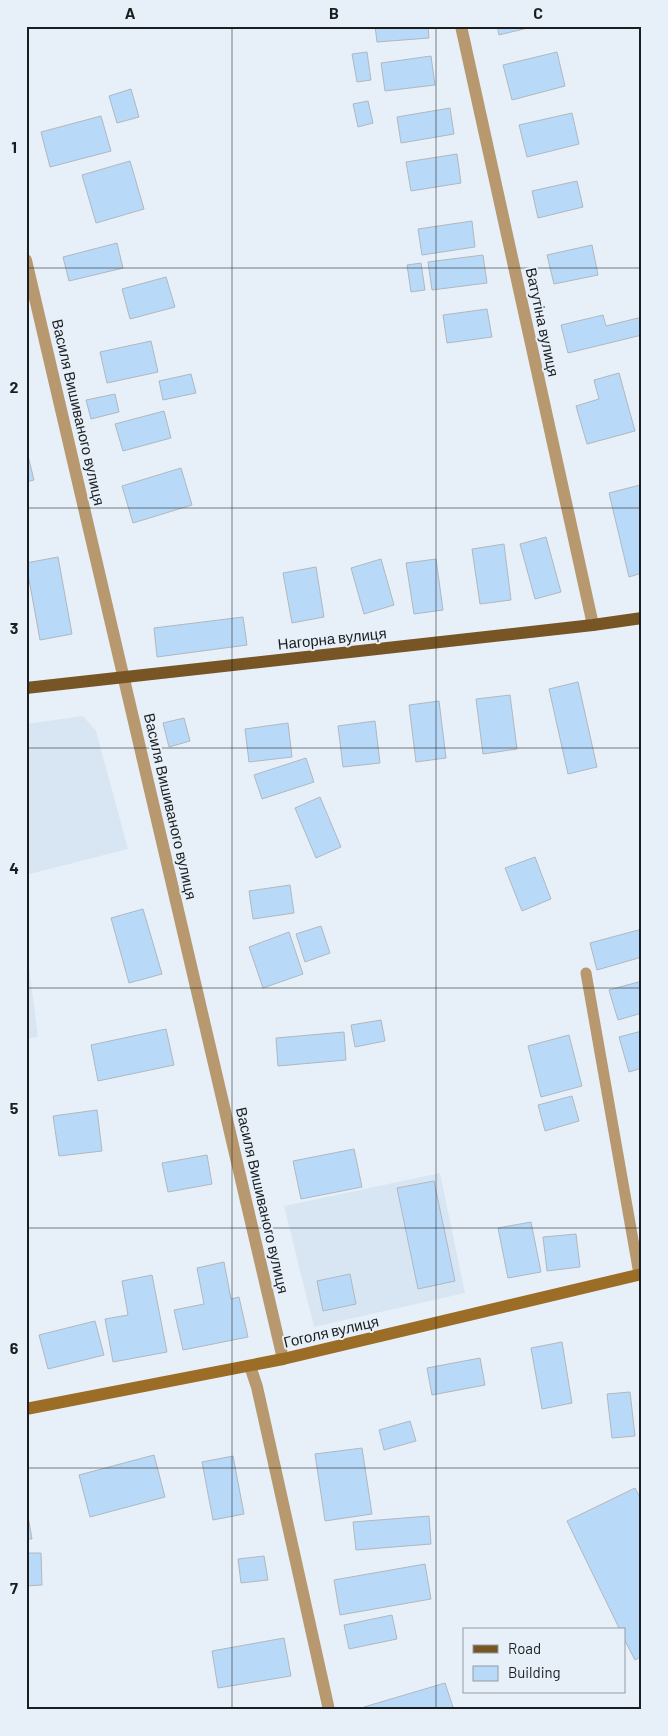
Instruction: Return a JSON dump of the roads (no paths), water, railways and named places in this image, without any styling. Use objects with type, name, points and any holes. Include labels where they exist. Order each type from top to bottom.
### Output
[{"type":"main road","name":"Нагорна вулиця","points":[[26,688],[642,618]]},
{"type":"main road","name":"Гоголя вулиця","points":[[26,1409],[283,1359],[640,1274]]},
{"type":"street","name":"Ватутіна вулиця","points":[[462,26],[593,625]]},
{"type":"street","name":"Василя Вишиваного вулиця","points":[[26,260],[283,1359]]},
{"type":"street","points":[[250,1366],[257,1387],[329,1710]]},
{"type":"lane","points":[[586,973],[640,1274]]}]
